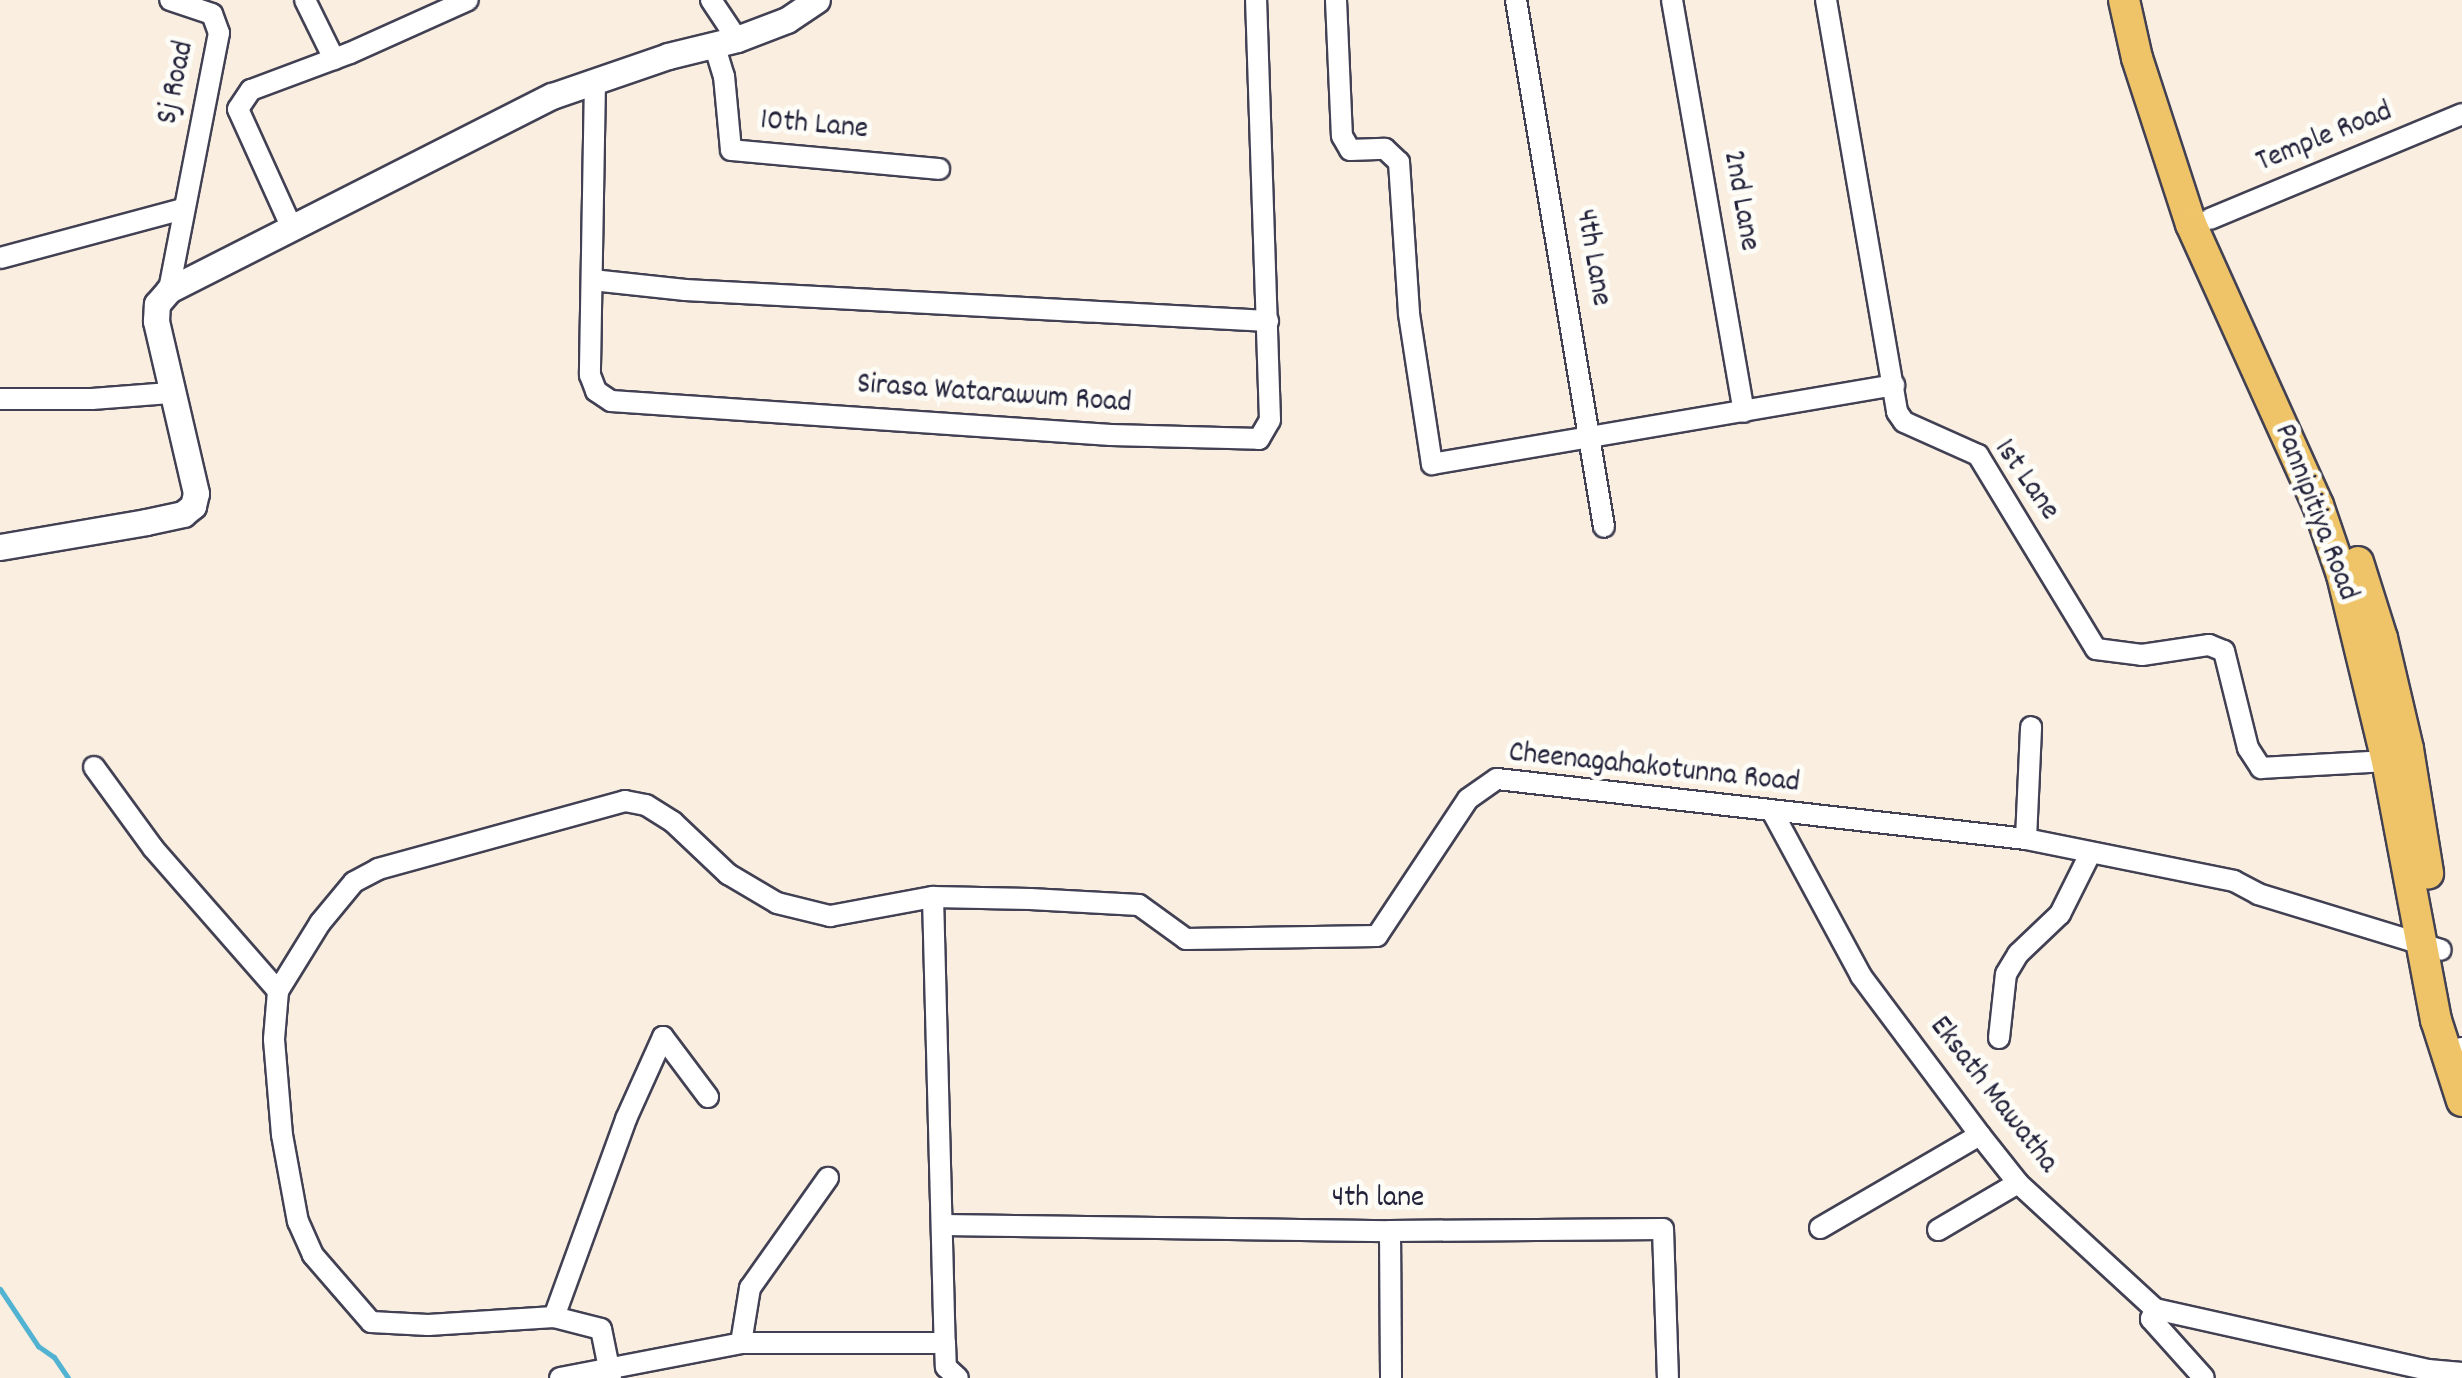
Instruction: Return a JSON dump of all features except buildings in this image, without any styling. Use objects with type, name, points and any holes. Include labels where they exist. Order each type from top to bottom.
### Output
[{"type":"main road","name":"Pannipitiya Road","points":[[2124,0],[2137,58],[2191,224],[2318,505],[2342,575],[2431,948],[2462,1049]]},
{"type":"main road","name":"Pannipitiya Road","points":[[2144,0],[2155,52],[2210,219],[2340,506],[2370,600],[2408,749],[2436,1020],[2462,1101]]},
{"type":"street","name":"Sj Road","points":[[168,290],[219,33],[212,14],[170,0]]},
{"type":"street","points":[[305,0],[334,59]]},
{"type":"street","points":[[291,226],[238,110],[251,90],[334,59],[468,0]]},
{"type":"street","points":[[711,0],[725,41]]},
{"type":"street","points":[[0,548],[183,514],[193,506],[196,493],[156,321],[157,304],[168,290],[552,96],[787,20],[817,0]]},
{"type":"street","name":"Sirasa Watarawum Road","points":[[595,82],[590,375],[596,391],[611,401],[1111,435],[1259,439],[1270,420],[1256,0]]},
{"type":"street","points":[[1336,0],[1342,136],[1350,150],[1385,149],[1400,162],[1409,314],[1432,464],[1894,385]]},
{"type":"street","name":"4th Lane","points":[[1516,0],[1604,527]]},
{"type":"street","name":"2nd Lane","points":[[1672,0],[1744,412]]},
{"type":"street","name":"1st Lane","points":[[1826,0],[1896,412],[1904,422],[1978,455],[2096,649],[2142,655],[2208,645],[2224,651],[2248,748],[2262,768],[2387,761]]},
{"type":"street","name":"10th Lane","points":[[725,41],[731,150],[939,170]]},
{"type":"street","name":"Temple Road","points":[[2210,219],[2462,114]]},
{"type":"street","points":[[0,258],[183,209]]},
{"type":"street","points":[[592,280],[704,291],[1268,321]]},
{"type":"street","points":[[0,399],[92,400],[170,393]]},
{"type":"street","points":[[2026,839],[2031,727]]},
{"type":"street","points":[[94,767],[153,848],[278,992]]},
{"type":"street","name":"Cheenagahakotunna Road","points":[[933,896],[1140,904],[1186,940],[1377,936],[1468,799],[1498,779],[2026,839],[2234,880],[2258,894],[2431,948]]},
{"type":"street","points":[[610,1374],[601,1329],[554,1316],[428,1325],[371,1322],[313,1256],[298,1222],[282,1135],[274,1039],[278,992],[320,923],[354,882],[378,869],[626,800],[646,805],[673,822],[728,874],[776,903],[830,916],[933,896],[944,1344],[946,1367],[958,1378]]},
{"type":"street","name":"Eksath Mawatha","points":[[1773,813],[1861,976],[1980,1134],[2018,1183],[2154,1308],[2151,1319],[2204,1378]]},
{"type":"street","points":[[1999,1038],[2006,974],[2018,954],[2060,914],[2090,854]]},
{"type":"street","points":[[554,1316],[626,1119],[663,1036],[708,1097]]},
{"type":"street","points":[[1820,1228],[1980,1134]]},
{"type":"street","points":[[740,1343],[750,1288],[828,1178]]},
{"type":"street","points":[[1938,1230],[2018,1183]]},
{"type":"street","name":"4th lane","points":[[942,1225],[1390,1231],[1663,1228],[1668,1378]]},
{"type":"street","points":[[1390,1231],[1391,1378]]},
{"type":"street","points":[[2154,1308],[2428,1370],[2462,1373]]},
{"type":"street","points":[[560,1378],[610,1374],[740,1343],[944,1344]]},
{"type":"waterway","points":[[0,1289],[38,1346],[54,1357],[68,1378]]}]
